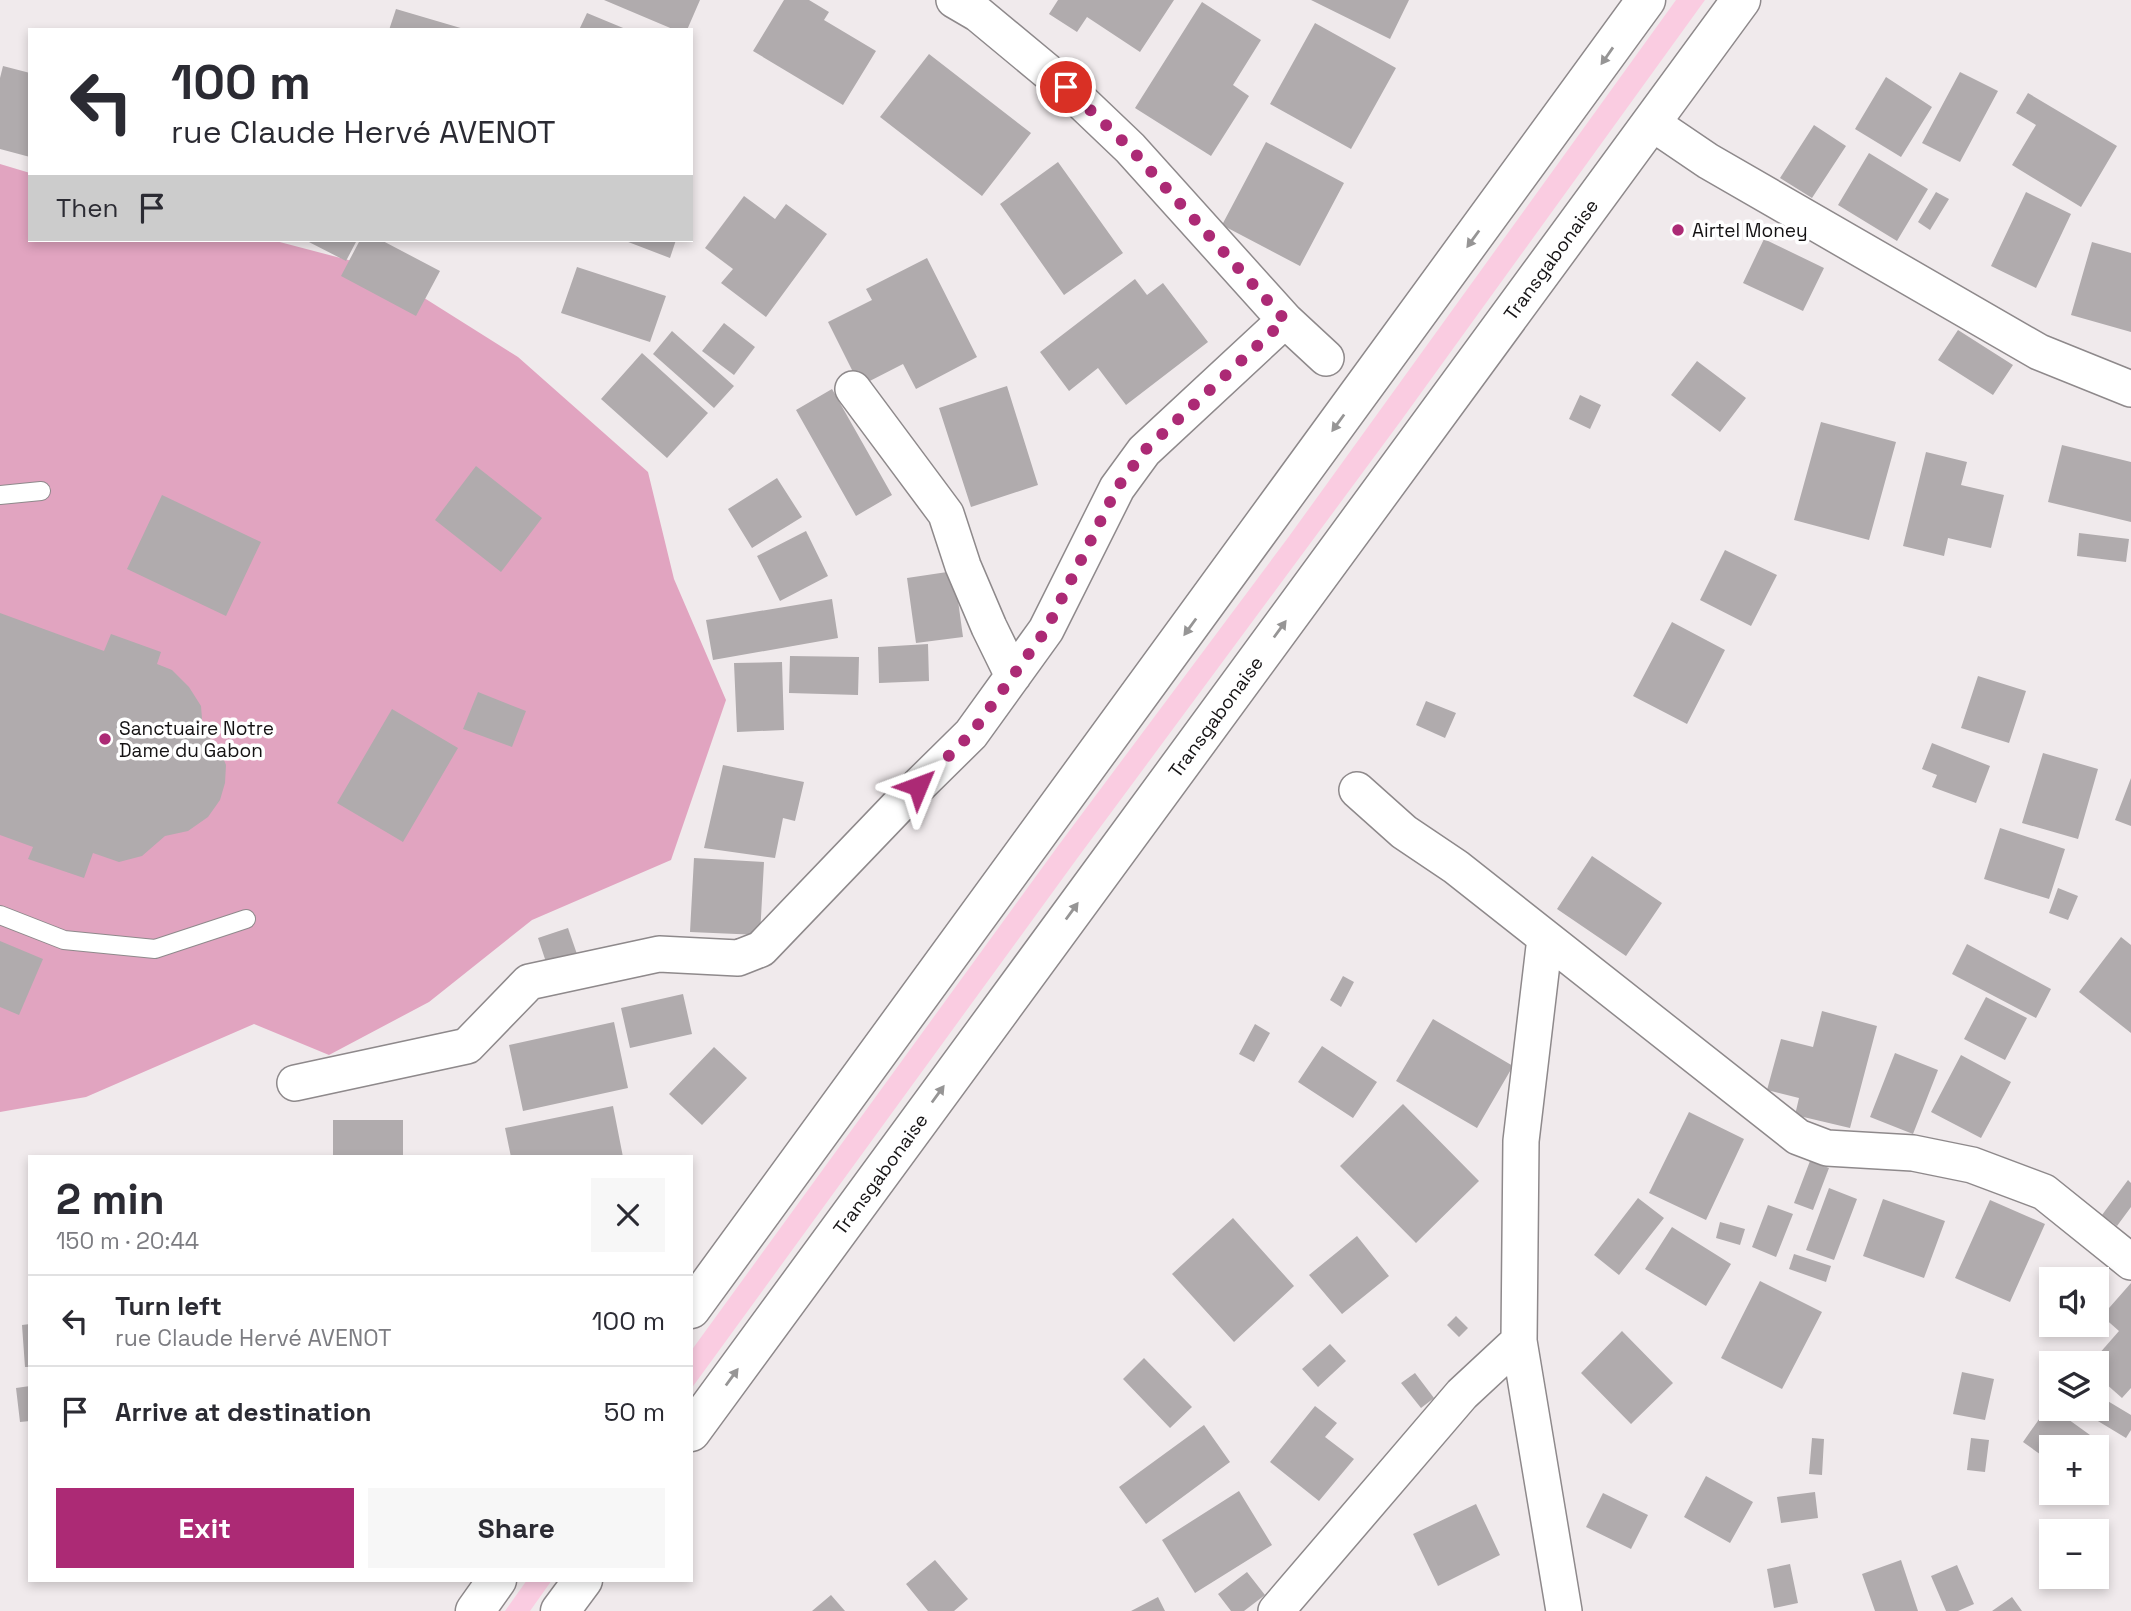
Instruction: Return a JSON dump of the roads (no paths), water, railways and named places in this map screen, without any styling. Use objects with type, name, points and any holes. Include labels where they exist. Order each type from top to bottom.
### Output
[{"type":"highway","points":[[693,1306],[1646,0]]},
{"type":"highway","name":"Transgabonaise","points":[[693,1429],[1741,0]]},
{"type":"highway","points":[[475,1611],[496,1582]]},
{"type":"highway","points":[[560,1611],[582,1582]]},
{"type":"street","points":[[954,0],[978,14],[1066,87],[1130,148],[1285,320],[1326,358]]},
{"type":"street","points":[[1652,123],[1708,161],[2039,352],[2131,389]]},
{"type":"street","points":[[295,1083],[467,1046],[528,982],[659,954],[738,958],[761,949],[971,734],[1046,630],[1117,488],[1144,451],[1285,320]]},
{"type":"street","points":[[853,389],[946,514],[963,566],[1013,676]]},
{"type":"street","points":[[1357,790],[1404,832],[1455,867],[1798,1136],[1827,1148],[1913,1153],[1972,1165],[2044,1192],[2131,1262]]},
{"type":"street","points":[[1545,938],[1521,1141],[1520,1341],[1564,1611]]},
{"type":"street","points":[[1276,1611],[1462,1394],[1520,1341]]},
{"type":"lane","points":[[0,495],[41,491]]},
{"type":"lane","points":[[0,915],[64,940],[155,949],[246,919]]},
{"type":"place","name":"Airtel Money","points":[[1678,230]]},
{"type":"place","name":"Sanctuaire Notre Dame du Gabon","points":[[105,739]]}]
